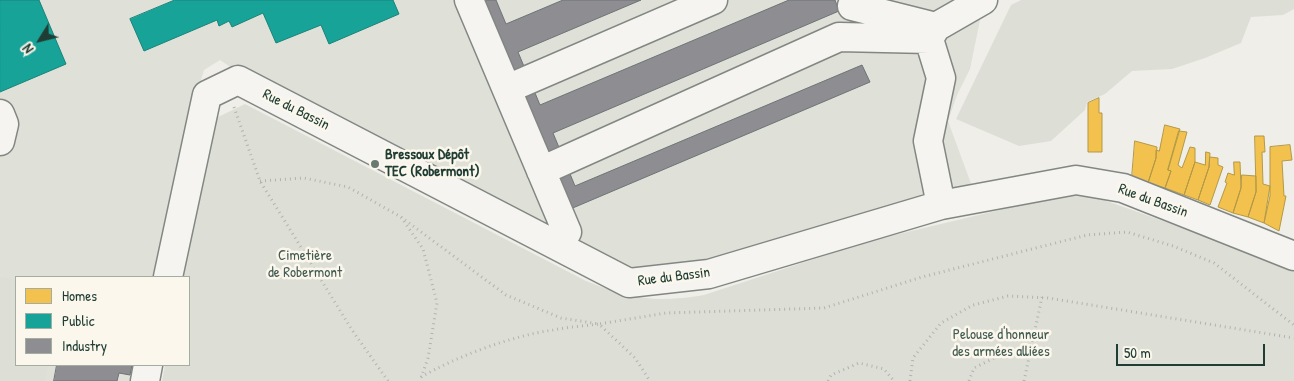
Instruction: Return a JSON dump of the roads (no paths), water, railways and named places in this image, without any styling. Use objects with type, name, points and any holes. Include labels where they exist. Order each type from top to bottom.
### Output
[{"type":"street","points":[[507,89],[713,0]]},
{"type":"street","points":[[542,171],[839,37],[932,33],[983,0]]},
{"type":"street","points":[[477,2],[507,89],[567,232]]},
{"type":"street","points":[[839,37],[851,3],[932,33]]},
{"type":"street","points":[[932,33],[941,78],[928,141],[941,205]]},
{"type":"street","name":"Rue du Bassin","points":[[168,276],[207,95],[238,80],[629,283],[708,274],[941,205],[1076,180],[1123,188],[1294,256]]},
{"type":"street","points":[[0,114],[4,124],[0,141]]},
{"type":"street","points":[[145,381],[148,366]]},
{"type":"place","name":"Bressoux Dépôt TEC (Robermont)","points":[[375,164]]},
{"type":"park label","name":"Cimetière de Robermont","points":[[305,264]]},
{"type":"park label","name":"Pelouse d'honneur des armées alliées","points":[[1001,344]]}]
